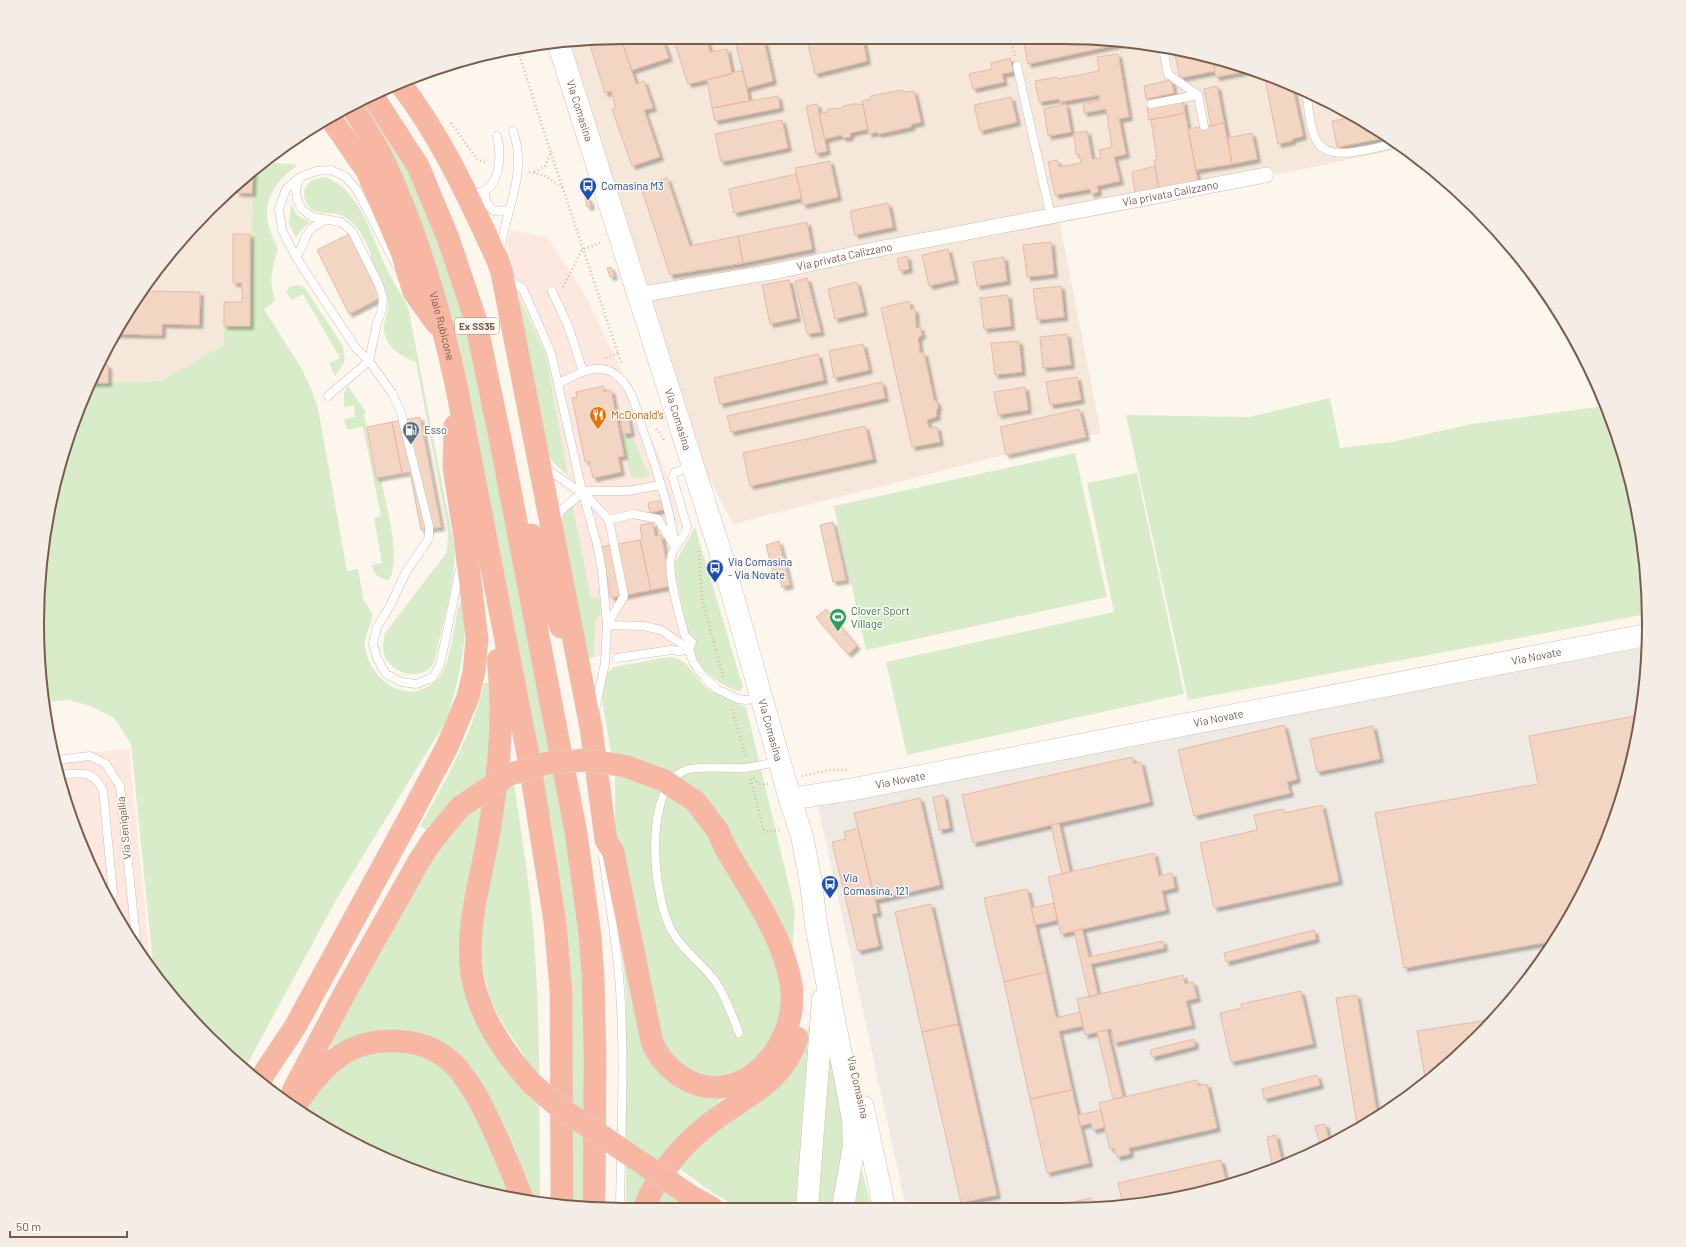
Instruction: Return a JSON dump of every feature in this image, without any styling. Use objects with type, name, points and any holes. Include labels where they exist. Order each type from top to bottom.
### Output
[{"type":"highway","points":[[403,88],[476,192],[500,267],[591,728],[606,840],[613,852],[649,1031],[655,1048],[666,1065],[683,1078],[706,1086],[722,1086],[736,1083],[749,1077],[763,1066],[776,1052],[788,1028],[792,1010],[792,994],[787,969],[767,920],[724,848],[718,831]]},
{"type":"highway","name":"Ex SS35","points":[[375,100],[418,166],[448,238],[475,318],[487,374]]},
{"type":"highway","name":"Viale Rubicone","points":[[354,111],[380,154],[409,220],[430,277],[446,336],[490,560]]},
{"type":"highway","points":[[333,122],[367,171],[401,251],[414,292],[446,336]]},
{"type":"highway","points":[[487,374],[549,597],[580,673]]},
{"type":"highway","points":[[487,374],[576,833],[585,896],[593,977],[594,1202]]},
{"type":"highway","points":[[262,1076],[294,1027],[447,747],[468,697],[474,672],[477,639],[465,538],[454,468],[456,384]]},
{"type":"highway","points":[[490,560],[491,604],[501,684],[501,713],[499,751],[492,810],[471,934],[471,962],[476,991],[495,1035],[509,1057],[530,1083],[558,1107],[703,1203]]},
{"type":"highway","points":[[490,560],[530,765],[555,922],[561,990],[562,1199]]},
{"type":"highway","points":[[290,1097],[347,989],[432,841],[460,807],[508,775],[547,763],[586,760],[625,766],[663,780],[695,801],[718,831],[733,844],[754,874],[774,910],[796,970],[802,993],[802,1023],[795,1046],[782,1069],[754,1093],[698,1133],[684,1146],[660,1178],[646,1203]]},
{"type":"highway","points":[[271,1083],[294,1027]]},
{"type":"highway","points":[[298,1102],[313,1080],[329,1063],[344,1053],[364,1044],[386,1041],[405,1041],[422,1045],[440,1053],[452,1062],[467,1080],[502,1147],[520,1194]]},
{"type":"main road","name":"Via Comasina","points":[[560,48],[721,554],[790,799],[790,828],[802,885],[816,924],[853,1118],[854,1146],[845,1203]]},
{"type":"main road","name":"Via Novate","points":[[790,799],[854,789],[1642,636]]},
{"type":"main road","name":"Via Comasina","points":[[825,969],[855,1069],[883,1203]]},
{"type":"main road","points":[[807,1203],[825,969]]},
{"type":"street","name":"Via privata Calizzano","points":[[638,295],[777,271],[868,251],[1266,175]]},
{"type":"lane","points":[[1164,53],[1168,74],[1198,95],[1204,126]]},
{"type":"lane","points":[[1017,66],[1051,217]]},
{"type":"lane","points":[[1151,104],[1198,95]]},
{"type":"lane","points":[[1307,99],[1314,135],[1318,144],[1329,152],[1342,154],[1388,145]]},
{"type":"lane","points":[[513,131],[519,156],[516,188],[509,210],[500,267],[523,289],[551,353],[582,491],[597,544],[607,625],[606,663],[591,728]]},
{"type":"lane","points":[[497,136],[500,155],[496,175],[476,192],[485,199],[488,206],[494,211],[509,210]]},
{"type":"lane","points":[[414,292],[392,258],[357,190],[346,177],[331,170],[316,171],[300,177],[286,189],[279,209],[282,230],[296,256],[355,347],[369,362],[392,393],[401,413],[429,526],[429,538],[406,572],[390,606],[377,627],[373,643],[377,658],[386,674],[401,682],[416,684],[432,678],[440,665],[457,591],[465,538]]},
{"type":"lane","points":[[300,177],[296,188],[296,200],[302,210],[312,217],[341,222],[352,231],[379,285],[383,298],[382,310],[377,323],[369,362],[328,396]]},
{"type":"lane","points":[[296,256],[306,234],[311,227],[325,220]]},
{"type":"lane","points":[[553,293],[569,328],[583,372]]},
{"type":"lane","points":[[558,382],[595,369],[608,370],[621,378],[630,392],[661,485],[672,522],[675,547]]},
{"type":"lane","points":[[539,463],[558,478],[582,491],[608,520],[624,596],[607,625]]},
{"type":"lane","points":[[617,658],[671,650],[680,652],[689,649],[692,642],[685,636],[669,567],[671,555],[675,547],[685,535],[687,527],[673,478],[674,473],[693,466]]},
{"type":"lane","points":[[582,491],[628,491],[661,485]]},
{"type":"lane","points":[[553,532],[560,511],[564,506],[577,499],[582,491]]},
{"type":"lane","points":[[608,520],[633,514],[658,519],[675,547]]},
{"type":"lane","points":[[607,625],[644,626],[661,630],[689,649],[693,662],[704,677],[717,689],[746,700],[762,698]]},
{"type":"lane","name":"Via Senigallia","points":[[61,759],[90,756],[106,764],[120,786],[135,933]]},
{"type":"lane","points":[[739,1033],[727,1001],[719,988],[673,934],[662,909],[656,871],[656,819],[662,795],[681,773],[693,769],[749,768],[780,761]]},
{"type":"lane","points":[[64,775],[80,773],[91,775],[98,780],[103,790],[112,895]]},
{"type":"lane","points":[[606,840],[603,854],[618,966],[621,1023],[622,1081],[620,1203]]},
{"type":"path","points":[[1012,44],[1017,66]]},
{"type":"path","points":[[518,54],[582,250],[623,366]]},
{"type":"path","points":[[449,120],[478,159],[492,164]]},
{"type":"path","points":[[551,153],[545,166],[533,173],[550,178],[563,188]]},
{"type":"path","points":[[553,293],[561,291],[582,250],[603,242]]},
{"type":"path","points":[[652,424],[665,442]]},
{"type":"path","points":[[699,543],[702,599],[749,768]]},
{"type":"path","points":[[797,777],[829,770],[850,770]]},
{"type":"path","points":[[768,784],[759,784],[750,774],[761,826],[765,831],[771,832]]},
{"type":"shaded area","points":[[624,44],[1062,44],[1100,45],[1138,49],[1176,55],[1212,64],[1249,75],[1284,88],[1319,104],[1352,122],[1395,150],[1059,220],[1101,433],[1000,456],[733,524],[698,457],[566,47]]},
{"type":"shaded area","points":[[253,179],[250,326],[224,345],[161,381],[97,383],[122,334],[164,271],[188,241],[214,214]]},
{"type":"shaded area","points":[[511,230],[548,238],[583,291],[618,363],[666,471],[679,522],[675,571],[692,642],[594,657],[599,597],[591,598],[546,355],[519,297],[507,242]]},
{"type":"shaded area","points":[[1641,648],[1637,699],[1631,737],[1611,810],[1598,845],[1582,880],[1564,913],[1522,976],[1498,1006],[1445,1059],[1384,1105],[1352,1125],[1319,1143],[1284,1159],[1249,1172],[1176,1192],[1100,1202],[905,1203],[818,806]]},
{"type":"shaded area","points":[[129,749],[150,956],[122,913],[104,880],[88,845],[75,810],[60,755]]},
{"type":"green space","points":[[369,103],[409,165],[471,330],[575,881],[585,1022],[585,1202],[571,1200],[572,1078],[570,981],[563,905],[552,832],[473,411],[459,344],[437,266],[418,215],[393,158],[364,106]]},
{"type":"green space","points":[[273,163],[298,165],[277,185],[269,201],[267,220],[278,250],[271,282],[275,301],[264,309],[303,371],[318,408],[347,571],[358,569],[364,601],[372,613],[365,644],[369,662],[376,674],[386,683],[397,689],[409,691],[421,690],[432,683],[443,672],[450,650],[459,604],[463,603],[465,633],[455,692],[446,721],[336,900],[247,1064],[188,1006],[153,960],[131,744],[114,718],[90,706],[69,700],[49,702],[45,661],[44,624],[45,586],[55,510],[75,437],[97,383],[161,381],[224,345],[224,326],[250,326],[253,179]]},
{"type":"green space","points":[[326,177],[339,184],[350,194],[358,206],[366,220],[392,279],[408,307],[455,550],[450,595],[435,659],[433,664],[427,670],[421,673],[413,674],[399,671],[387,661],[383,648],[385,633],[447,552],[448,531],[416,362],[399,354],[387,340],[384,328],[388,306],[387,297],[370,260],[371,254],[358,229],[345,217],[337,214],[315,211],[306,202],[304,191],[308,184],[316,179]]},
{"type":"green space","points":[[291,204],[297,215],[310,222],[296,237],[289,224]]},
{"type":"green space","points":[[298,285],[305,288],[343,346],[345,361],[335,376],[329,363],[340,358],[303,294],[292,300],[286,292],[290,287]]},
{"type":"green space","points":[[519,297],[546,355],[568,476],[553,462],[543,447],[515,298]]},
{"type":"green space","points":[[348,386],[366,412],[364,415],[376,477],[380,476],[393,544],[393,570],[389,580],[378,576],[374,572],[372,565],[382,563],[374,518],[381,516],[363,427],[347,430],[344,419],[355,417],[354,406],[344,407],[344,393]]},
{"type":"green space","points":[[1330,398],[1340,448],[1392,442],[1472,424],[1600,407],[1611,437],[1631,510],[1641,586],[1642,615],[1188,700],[1126,415],[1249,417]]},
{"type":"green space","points":[[622,434],[627,434],[634,440],[644,465],[650,474],[638,479],[630,476]]},
{"type":"green space","points":[[1075,453],[1107,597],[866,650],[834,506]]},
{"type":"green space","points":[[1137,473],[1184,694],[907,755],[886,662],[1114,612],[1087,483]]},
{"type":"green space","points":[[573,506],[591,598],[599,597],[602,612],[596,621],[594,657],[584,660],[560,519],[565,512]]},
{"type":"green space","points":[[695,527],[743,687],[740,691],[726,686],[707,672],[697,659],[691,643],[675,571],[675,563]]},
{"type":"green space","points":[[668,657],[681,660],[706,687],[746,707],[795,911],[789,1003],[785,1021],[751,1067],[726,1076],[710,1077],[679,1065],[661,1041],[627,895],[615,830],[615,775],[600,689],[603,678],[613,667]]},
{"type":"green space","points":[[484,683],[492,683],[489,763],[463,944],[520,1074],[524,1055],[504,1026],[490,999],[483,969],[479,934],[510,752],[528,882],[536,960],[539,1063],[540,1197],[533,1196],[513,1144],[476,1076],[455,1052],[427,1035],[404,1030],[375,1030],[352,1037],[337,1046],[331,1047],[330,1042],[443,841],[420,826],[449,774],[473,721]]},
{"type":"green space","points":[[619,915],[655,1062],[730,1092],[681,1134],[667,1150],[636,1203],[626,1203],[626,993]]},
{"type":"green space","points":[[810,1024],[800,1203],[730,1203],[677,1167],[803,1037]]},
{"type":"green space","points":[[826,1031],[846,1136],[838,1203],[815,1203]]},
{"type":"green space","points":[[405,1048],[444,1065],[473,1106],[508,1192],[437,1172],[402,1159],[367,1143],[305,1107],[316,1087],[359,1051]]},
{"type":"green space","points":[[859,1159],[870,1203],[850,1203]]},
{"type":"green space","points":[[664,1178],[702,1203],[652,1203]]},
{"type":"building","points":[[623,44],[664,44],[669,58],[632,70]]},
{"type":"building","points":[[623,44],[636,84],[644,81],[653,108],[644,110],[660,157],[632,166],[612,109],[616,108],[611,91],[605,93],[590,45]]},
{"type":"building","points":[[675,44],[708,44],[710,52],[727,49],[732,74],[688,84]]},
{"type":"building","points":[[736,44],[765,44],[773,81],[747,88]]},
{"type":"building","points":[[808,44],[864,44],[867,61],[815,74]]},
{"type":"building","points":[[1024,44],[1110,46],[1028,64]]},
{"type":"building","points":[[1118,54],[1129,117],[1119,119],[1126,154],[1114,157],[1120,181],[1097,186],[1098,192],[1091,194],[1090,189],[1055,195],[1048,162],[1057,160],[1059,167],[1081,163],[1079,154],[1076,155],[1074,133],[1087,131],[1092,159],[1101,158],[1099,150],[1112,147],[1106,109],[1084,113],[1083,104],[1100,101],[1099,95],[1060,102],[1059,99],[1039,102],[1035,81],[1057,77],[1058,79],[1099,71],[1097,57]]},
{"type":"building","points":[[1175,55],[1214,64],[1215,71],[1180,78]]},
{"type":"building","points":[[1010,58],[1013,72],[1002,74],[1004,82],[973,89],[969,74],[992,69],[991,63]]},
{"type":"building","points":[[1213,64],[1240,72],[1216,77]]},
{"type":"building","points":[[743,70],[749,101],[712,108],[707,80]]},
{"type":"building","points":[[1171,80],[1174,93],[1146,99],[1144,86]]},
{"type":"building","points":[[1265,81],[1294,92],[1303,136],[1292,139],[1292,141],[1278,144]]},
{"type":"building","points":[[1217,86],[1224,123],[1211,126],[1204,89]]},
{"type":"building","points":[[901,90],[903,92],[914,91],[921,122],[912,124],[911,127],[878,134],[877,132],[869,134],[862,101],[870,99],[871,96]]},
{"type":"building","points":[[778,96],[780,108],[715,121],[712,108]]},
{"type":"building","points":[[1011,97],[1017,122],[980,131],[974,105]]},
{"type":"building","points":[[1183,101],[1185,113],[1149,120],[1147,107]]},
{"type":"building","points":[[817,104],[827,151],[816,154],[806,106]]},
{"type":"building","points":[[863,104],[868,129],[850,133],[850,137],[843,138],[841,135],[825,139],[819,114],[827,112],[828,109],[843,108],[843,106]]},
{"type":"building","points":[[1066,104],[1071,132],[1048,136],[1044,109]]},
{"type":"building","points":[[1185,113],[1198,183],[1159,190],[1154,160],[1157,160],[1151,120]]},
{"type":"building","points":[[1345,118],[1379,139],[1337,147],[1332,121]]},
{"type":"building","points":[[782,120],[788,148],[721,162],[715,134]]},
{"type":"building","points":[[1224,123],[1232,164],[1196,170],[1188,129]]},
{"type":"building","points":[[1252,133],[1257,159],[1232,164],[1228,138]]},
{"type":"building","points":[[830,161],[838,197],[803,205],[795,168]]},
{"type":"building","points":[[1155,166],[1159,190],[1135,194],[1132,172]]},
{"type":"building","points":[[796,174],[802,198],[734,213],[729,189]]},
{"type":"building","points":[[667,178],[690,246],[738,236],[743,263],[670,275],[641,187]]},
{"type":"building","points":[[253,179],[252,193],[237,193],[241,188]]},
{"type":"building","points":[[588,197],[591,206],[587,207],[585,198]]},
{"type":"building","points":[[888,203],[893,227],[855,235],[850,211]]},
{"type":"building","points":[[807,222],[812,249],[743,263],[738,236]]},
{"type":"building","points":[[351,233],[382,297],[349,314],[317,250]]},
{"type":"building","points":[[233,234],[250,234],[250,326],[224,326],[224,302],[242,302],[242,283],[233,283]]},
{"type":"building","points":[[1051,242],[1054,274],[1027,277],[1023,245]]},
{"type":"building","points":[[948,249],[955,280],[929,286],[922,255]]},
{"type":"building","points":[[907,256],[909,269],[900,271],[897,259]]},
{"type":"building","points":[[1004,257],[1007,281],[977,286],[973,262]]},
{"type":"building","points":[[611,267],[614,276],[610,277],[607,268]]},
{"type":"building","points":[[807,278],[821,332],[807,334],[795,281]]},
{"type":"building","points":[[789,280],[797,318],[770,324],[762,285]]},
{"type":"building","points":[[857,282],[864,312],[835,319],[828,289]]},
{"type":"building","points":[[1061,286],[1064,317],[1037,320],[1033,289]]},
{"type":"building","points":[[150,291],[200,292],[199,325],[162,324],[162,335],[122,334]]},
{"type":"building","points":[[1008,295],[1011,326],[984,329],[980,298]]},
{"type":"building","points":[[909,301],[911,310],[915,309],[916,328],[920,327],[922,335],[918,338],[920,353],[924,353],[934,400],[937,402],[938,408],[936,411],[937,416],[927,420],[929,428],[937,427],[940,442],[912,447],[881,308]]},
{"type":"building","points":[[1067,334],[1071,365],[1043,368],[1040,337]]},
{"type":"building","points":[[1019,341],[1022,372],[995,375],[991,343]]},
{"type":"building","points":[[863,344],[869,370],[834,378],[829,351]]},
{"type":"building","points":[[818,354],[824,380],[720,404],[714,378]]},
{"type":"building","points":[[105,365],[108,365],[108,383],[97,383]]},
{"type":"building","points":[[1077,377],[1081,400],[1050,405],[1046,382]]},
{"type":"building","points":[[882,382],[885,398],[731,432],[727,416]]},
{"type":"building","points":[[603,386],[604,392],[611,390],[624,456],[618,457],[621,472],[593,478],[589,461],[585,462],[572,398],[577,397],[576,392]]},
{"type":"building","points":[[1025,387],[1028,410],[998,415],[994,392]]},
{"type":"building","points":[[1079,409],[1086,437],[1006,455],[1000,427]]},
{"type":"building","points":[[420,417],[441,527],[421,530],[410,472],[402,473],[392,422]]},
{"type":"building","points":[[621,417],[628,417],[631,433],[623,434]]},
{"type":"building","points":[[392,422],[402,473],[376,478],[367,427]]},
{"type":"building","points":[[865,426],[873,459],[750,486],[743,453]]},
{"type":"building","points":[[662,500],[665,509],[650,513],[648,503]]},
{"type":"building","points":[[833,522],[846,580],[833,582],[820,525]]},
{"type":"building","points":[[653,523],[655,536],[661,535],[671,586],[651,590],[640,540],[642,539],[640,525]]},
{"type":"building","points":[[640,540],[651,590],[611,598],[601,547]]},
{"type":"building","points":[[779,541],[790,585],[782,587],[779,576],[774,577],[766,545]]},
{"type":"building","points":[[826,609],[857,646],[848,654],[816,617]]},
{"type":"building","points":[[1634,716],[1631,737],[1611,810],[1598,845],[1582,880],[1546,942],[1404,968],[1375,813],[1538,784],[1529,736]]},
{"type":"building","points":[[1284,725],[1297,779],[1287,782],[1290,793],[1194,816],[1178,750]]},
{"type":"building","points":[[1373,726],[1380,759],[1317,772],[1310,739]]},
{"type":"building","points":[[1132,757],[1134,764],[1141,762],[1150,802],[973,843],[962,795]]},
{"type":"building","points":[[944,795],[950,828],[939,830],[933,797]]},
{"type":"building","points":[[920,798],[940,885],[875,900],[854,813]]},
{"type":"building","points":[[1322,805],[1339,881],[1214,908],[1200,843],[1257,830],[1254,815],[1283,809],[1284,813]]},
{"type":"building","points":[[1059,823],[1070,872],[1062,874],[1051,825]]},
{"type":"building","points":[[858,828],[878,913],[872,914],[879,946],[858,951],[832,842],[846,839],[844,832]]},
{"type":"building","points":[[1154,853],[1159,876],[1172,873],[1175,888],[1162,891],[1166,910],[1061,934],[1048,877]]},
{"type":"building","points":[[1027,889],[1046,972],[1004,982],[984,898]]},
{"type":"building","points":[[1054,903],[1057,920],[1035,925],[1031,908]]},
{"type":"building","points":[[931,904],[958,1024],[922,1032],[895,912]]},
{"type":"building","points":[[1082,929],[1089,957],[1163,941],[1164,948],[1091,964],[1098,995],[1089,997],[1074,931]]},
{"type":"building","points":[[1314,930],[1316,939],[1226,962],[1224,953]]},
{"type":"building","points":[[1046,972],[1056,1018],[1080,1012],[1083,1026],[1059,1031],[1072,1090],[1030,1099],[1004,982]]},
{"type":"building","points":[[1183,975],[1185,984],[1193,982],[1197,998],[1186,1001],[1192,1025],[1114,1043],[1111,1029],[1085,1035],[1077,999]]},
{"type":"building","points":[[1301,991],[1313,1044],[1231,1062],[1220,1013],[1242,1008],[1241,1004]]},
{"type":"building","points":[[1357,995],[1376,1110],[1357,1122],[1336,998]]},
{"type":"building","points":[[1484,1021],[1445,1059],[1425,1075],[1417,1031]]},
{"type":"building","points":[[958,1024],[997,1195],[961,1203],[922,1032]]},
{"type":"building","points":[[1107,1030],[1123,1097],[1113,1099],[1097,1032]]},
{"type":"building","points":[[1194,1039],[1195,1046],[1152,1057],[1150,1050]]},
{"type":"building","points":[[1317,1075],[1320,1085],[1264,1099],[1262,1089]]},
{"type":"building","points":[[1197,1080],[1198,1086],[1207,1084],[1217,1128],[1129,1148],[1130,1154],[1117,1157],[1114,1148],[1110,1149],[1099,1103]]},
{"type":"building","points":[[1072,1090],[1089,1163],[1047,1173],[1030,1099]]},
{"type":"building","points":[[1101,1110],[1105,1127],[1093,1130],[1091,1123],[1080,1126],[1078,1115]]},
{"type":"building","points":[[1325,1124],[1328,1138],[1319,1143],[1315,1126]]},
{"type":"building","points":[[1276,1135],[1281,1160],[1272,1164],[1267,1137]]},
{"type":"building","points":[[1221,1160],[1225,1179],[1176,1192],[1122,1200],[1118,1183]]},
{"type":"building","points":[[1091,1198],[1092,1202],[1071,1203]]},
{"type":"place","name":"Comasina M3","points":[[588,201]]},
{"type":"place","name":"McDonald's","points":[[598,430]]},
{"type":"place","name":"Esso","points":[[411,445]]},
{"type":"place","name":"Via Comasina - Via Novate","points":[[715,583]]},
{"type":"place","name":"Clover Sport Village","points":[[838,632]]},
{"type":"place","name":"Via Comasina, 121","points":[[830,899]]}]
